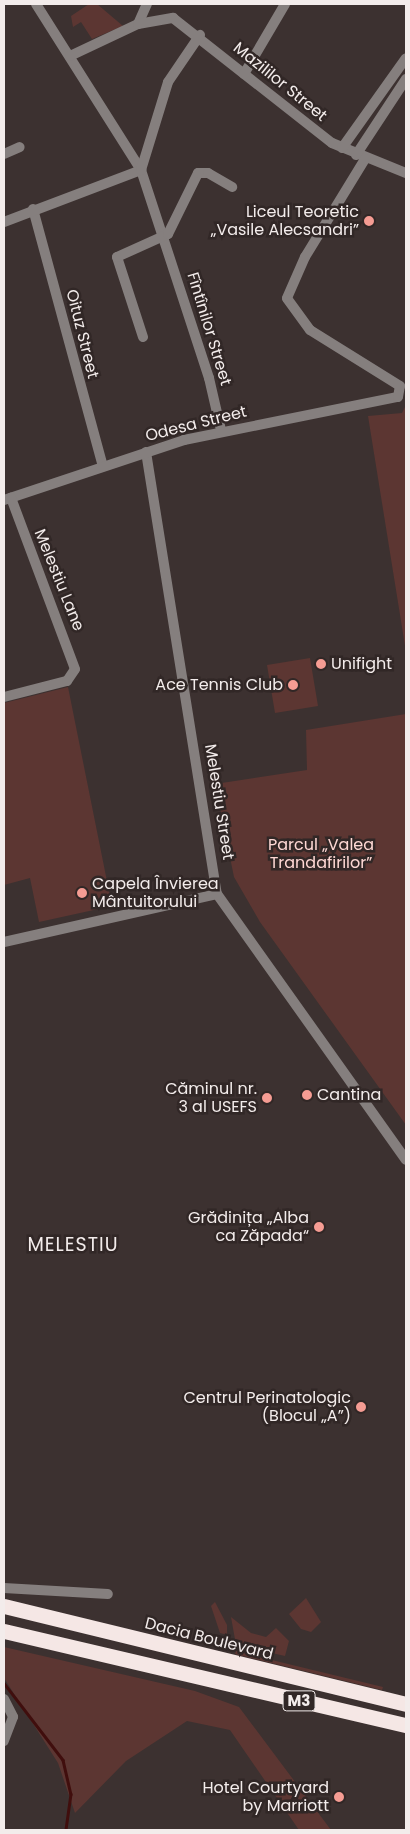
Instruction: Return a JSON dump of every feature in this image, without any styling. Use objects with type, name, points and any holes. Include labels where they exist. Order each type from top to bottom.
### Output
[{"type":"highway","name":"Dacia Boulevard","points":[[4,1606],[406,1704]]},
{"type":"highway","name":"M3","points":[[4,1631],[406,1725]]},
{"type":"street","name":"Fîntînilor Street","points":[[36,4],[141,170],[164,237],[221,430]]},
{"type":"street","points":[[138,24],[147,4]]},
{"type":"street","points":[[244,74],[286,4]]},
{"type":"street","name":"Mazililor Street","points":[[70,56],[138,24],[173,18],[200,35],[244,74],[342,148],[360,157],[406,173]]},
{"type":"street","points":[[4,222],[141,170],[168,82],[200,35]]},
{"type":"street","points":[[342,148],[406,58]]},
{"type":"street","points":[[360,157],[406,78]]},
{"type":"street","points":[[4,154],[20,147]]},
{"type":"street","name":"Odesa Street","points":[[7,499],[146,452],[221,430],[389,401],[400,394],[396,382],[310,330],[287,298],[305,257],[360,157]]},
{"type":"street","points":[[143,337],[116,257],[164,237],[178,220],[198,173],[208,173],[232,187]]},
{"type":"street","name":"Oituz Street","points":[[34,210],[103,466]]},
{"type":"street","name":"Melestiu Street","points":[[146,452],[216,894],[406,1160]]},
{"type":"street","name":"Melestiu Lane","points":[[4,697],[62,683],[73,674],[73,657],[7,499]]},
{"type":"street","points":[[4,942],[216,894]]},
{"type":"street","points":[[4,1588],[108,1594]]},
{"type":"street","points":[[4,1699],[13,1717],[4,1741]]},
{"type":"green space","points":[[89,4],[97,4],[123,26],[92,39],[81,22],[73,27],[71,16]]},
{"type":"green space","points":[[406,405],[406,652],[368,416],[402,413]]},
{"type":"green space","name":"Ace Tennis Club","points":[[310,658],[318,706],[275,713],[267,665]]},
{"type":"green space","points":[[68,687],[112,906],[39,922],[30,878],[4,885],[4,703]]},
{"type":"green space","name":"Parcul „Valea Trandafirilor”","points":[[406,714],[406,1125],[260,922],[234,877],[215,784],[307,770],[306,730]]},
{"type":"green space","points":[[306,1598],[321,1622],[311,1632],[301,1629],[289,1614]]},
{"type":"green space","points":[[215,1602],[227,1625],[227,1635],[220,1633],[211,1606]]},
{"type":"green space","points":[[231,1617],[251,1633],[266,1637],[276,1628],[289,1641],[285,1656],[236,1645]]},
{"type":"green space","points":[[4,1647],[195,1691],[239,1707],[331,1830],[299,1830],[230,1730],[187,1721],[126,1761],[75,1813],[58,1763],[4,1678]]},
{"type":"green space","points":[[236,1651],[383,1687],[382,1690],[235,1654]]},
{"type":"waterway","points":[[4,1683],[63,1760],[71,1794],[66,1830]]},
{"type":"place","name":"Liceul Teoretic „Vasile Alecsandri”","points":[[369,221]]},
{"type":"place","name":"Unifight","points":[[321,664]]},
{"type":"place","name":"Ace Tennis Club","points":[[293,685]]},
{"type":"place","name":"Capela Învierea Mântuitorului","points":[[82,893]]},
{"type":"place","name":"Cantina","points":[[307,1095]]},
{"type":"place","name":"Căminul nr. 3 al USEFS","points":[[267,1098]]},
{"type":"place","name":"Grădinița „Alba ca Zăpada“","points":[[319,1227]]},
{"type":"place","name":"Centrul Perinatologic (Blocul „A”)","points":[[361,1407]]},
{"type":"place","name":"Hotel Courtyard by Marriott","points":[[339,1797]]},
{"type":"district","name":"MELESTIU","points":[[73,1245]]}]
